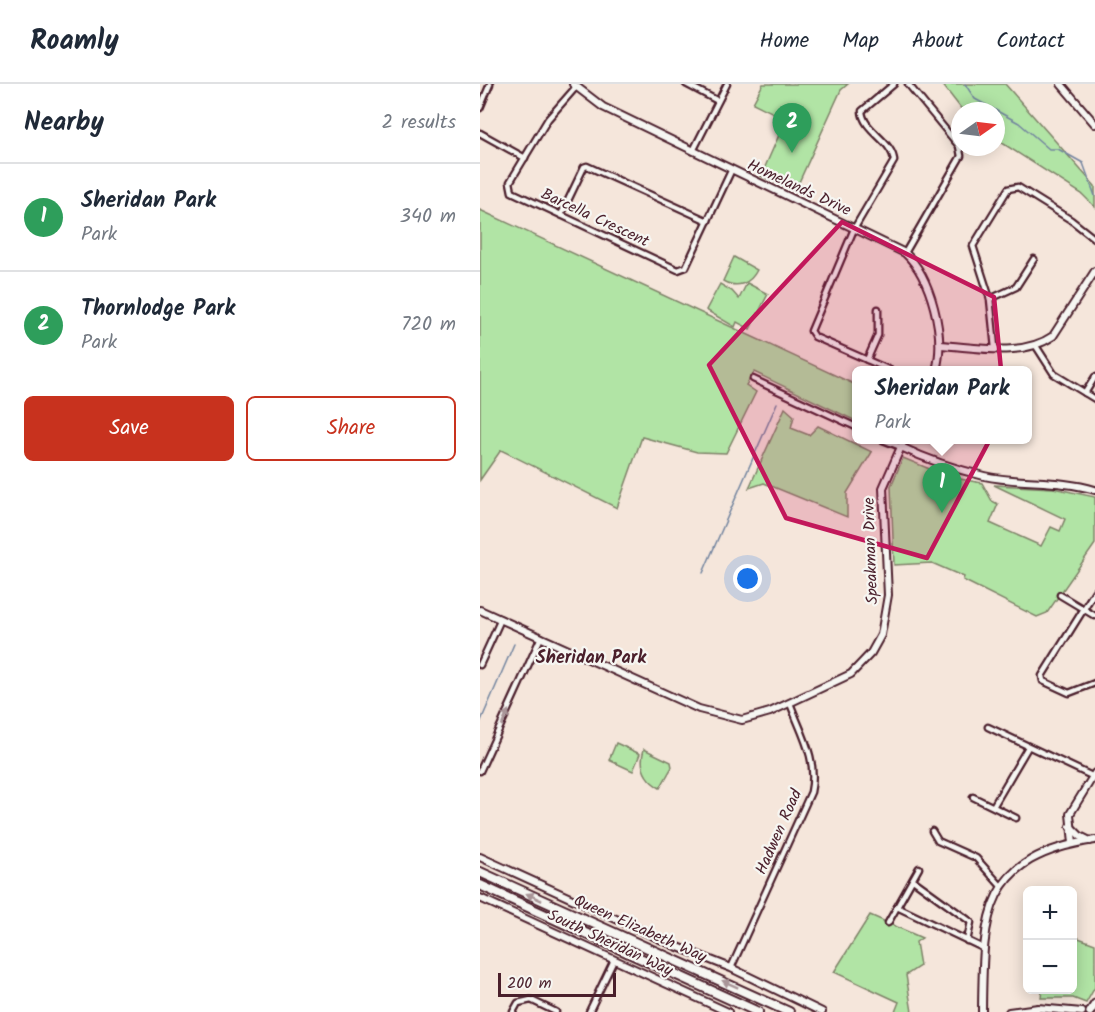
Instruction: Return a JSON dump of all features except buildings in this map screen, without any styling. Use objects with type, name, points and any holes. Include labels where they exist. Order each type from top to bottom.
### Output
[{"type":"highway","name":"Queen Elizabeth Way","points":[[480,872],[794,1012]]},
{"type":"highway","name":"Queen Elizabeth Way","points":[[480,885],[758,1012]]},
{"type":"main road","points":[[1090,1012],[1095,1004]]},
{"type":"street","points":[[480,108],[490,84]]},
{"type":"street","points":[[686,84],[718,101]]},
{"type":"street","points":[[693,151],[727,84]]},
{"type":"street","points":[[881,366],[815,337],[811,331],[854,229],[894,157],[865,122],[862,111],[894,84]]},
{"type":"street","points":[[905,253],[961,156],[958,146],[908,84]]},
{"type":"street","points":[[1061,84],[1094,121]]},
{"type":"street","name":"Homelands Drive","points":[[574,86],[603,107],[731,171],[905,253],[921,270],[926,282],[940,345],[937,366]]},
{"type":"street","name":"Barcella Crescent","points":[[574,86],[552,112],[510,182],[512,192],[678,270],[686,267],[731,171]]},
{"type":"street","points":[[480,133],[525,158]]},
{"type":"street","points":[[561,215],[584,166],[587,166],[708,221]]},
{"type":"street","points":[[995,348],[990,299],[973,246],[1008,189],[1018,187],[1071,220],[1095,239]]},
{"type":"street","points":[[990,299],[1016,286],[1034,259]]},
{"type":"street","points":[[940,345],[995,348],[1036,346],[1053,336],[1095,271]]},
{"type":"street","points":[[867,360],[878,335],[878,309]]},
{"type":"street","points":[[1036,346],[1054,374],[1095,399]]},
{"type":"street","points":[[1085,393],[1095,376]]},
{"type":"street","points":[[753,379],[852,425]]},
{"type":"street","points":[[893,444],[952,468],[985,476],[1071,485],[1095,490]]},
{"type":"street","name":"Speakman Drive","points":[[480,610],[676,699],[730,719],[753,718],[851,674],[871,653],[881,635],[888,596],[883,488],[901,447]]},
{"type":"street","points":[[1095,591],[1042,676],[1043,681],[1069,693],[1095,683]]},
{"type":"street","points":[[1060,595],[1095,616]]},
{"type":"street","points":[[480,665],[501,619]]},
{"type":"street","points":[[480,771],[541,638]]},
{"type":"street","name":"Hadwen Road","points":[[731,968],[811,792],[814,774],[812,758],[790,703]]},
{"type":"street","points":[[988,727],[1094,776],[1070,814],[1073,843]]},
{"type":"street","points":[[994,805],[1028,747]]},
{"type":"street","points":[[973,797],[994,805],[1016,818]]},
{"type":"street","points":[[1070,826],[1074,832],[1092,841]]},
{"type":"street","points":[[932,831],[938,841],[976,858],[1001,886]]},
{"type":"street","points":[[982,1012],[983,948],[991,907],[1001,886],[1029,860],[1073,843],[1092,841]]},
{"type":"street","points":[[480,857],[673,945],[731,968],[822,1012]]},
{"type":"street","points":[[888,922],[919,868]]},
{"type":"street","points":[[913,880],[971,922],[967,941]]},
{"type":"street","name":"South Sheridan Way","points":[[480,898],[728,1012]]},
{"type":"street","points":[[897,907],[983,948]]},
{"type":"street","points":[[589,1012],[614,960]]},
{"type":"street","points":[[513,1012],[524,1000],[531,1000],[556,1012]]},
{"type":"street","points":[[1044,1008],[1063,1012]]},
{"type":"street","points":[[1009,1012],[1044,1008],[1082,1012]]},
{"type":"highlighted area","points":[[842,222],[994,297],[1005,411],[927,558],[786,518],[709,365]]},
{"type":"green space","points":[[763,84],[848,84],[841,90],[795,191],[761,176],[786,119],[753,103]]},
{"type":"green space","points":[[942,84],[1005,84],[1095,186],[1095,207],[1082,194],[1005,145],[1005,102],[956,102]]},
{"type":"green space","points":[[480,210],[852,383],[852,419],[754,372],[746,385],[756,392],[726,453],[697,452],[642,437],[617,508],[501,450],[480,480]]},
{"type":"green space","points":[[734,257],[757,270],[751,279],[743,284],[733,285],[723,281]]},
{"type":"green space","points":[[747,283],[768,294],[750,329],[737,322],[735,327],[706,310],[720,284],[732,291],[739,299]]},
{"type":"green space","points":[[785,408],[794,416],[791,428],[809,435],[818,426],[872,452],[847,493],[847,517],[764,483],[749,488]]},
{"type":"green space","points":[[903,458],[949,477],[982,483],[992,501],[998,504],[990,523],[1041,546],[1051,527],[1060,531],[1065,519],[994,485],[1053,488],[1095,497],[1095,544],[1047,613],[1037,617],[963,580],[964,577],[932,563],[894,565],[891,486]]},
{"type":"green space","points":[[616,743],[640,754],[633,771],[609,760]]},
{"type":"green space","points":[[644,749],[671,762],[672,767],[660,788],[644,772],[642,761]]},
{"type":"green space","points":[[870,915],[922,938],[916,942],[920,966],[906,975],[912,1012],[895,1012],[899,1002],[834,972]]},
{"type":"green space","points":[[1077,937],[1095,944],[1095,987],[1086,1003],[1073,998],[1041,998],[1042,994],[1077,994]]},
{"type":"waterway","points":[[965,84],[975,99],[1019,123],[1049,149],[1058,149],[1083,163],[1095,196]]},
{"type":"waterway","points":[[703,573],[777,403]]},
{"type":"waterway","points":[[480,723],[514,644]]},
{"type":"place","name":"Thornlodge Park","points":[[792,153]]},
{"type":"place","name":"Sheridan Park","points":[[942,513]]},
{"type":"district","name":"Sheridan Park","points":[[591,658]]}]
